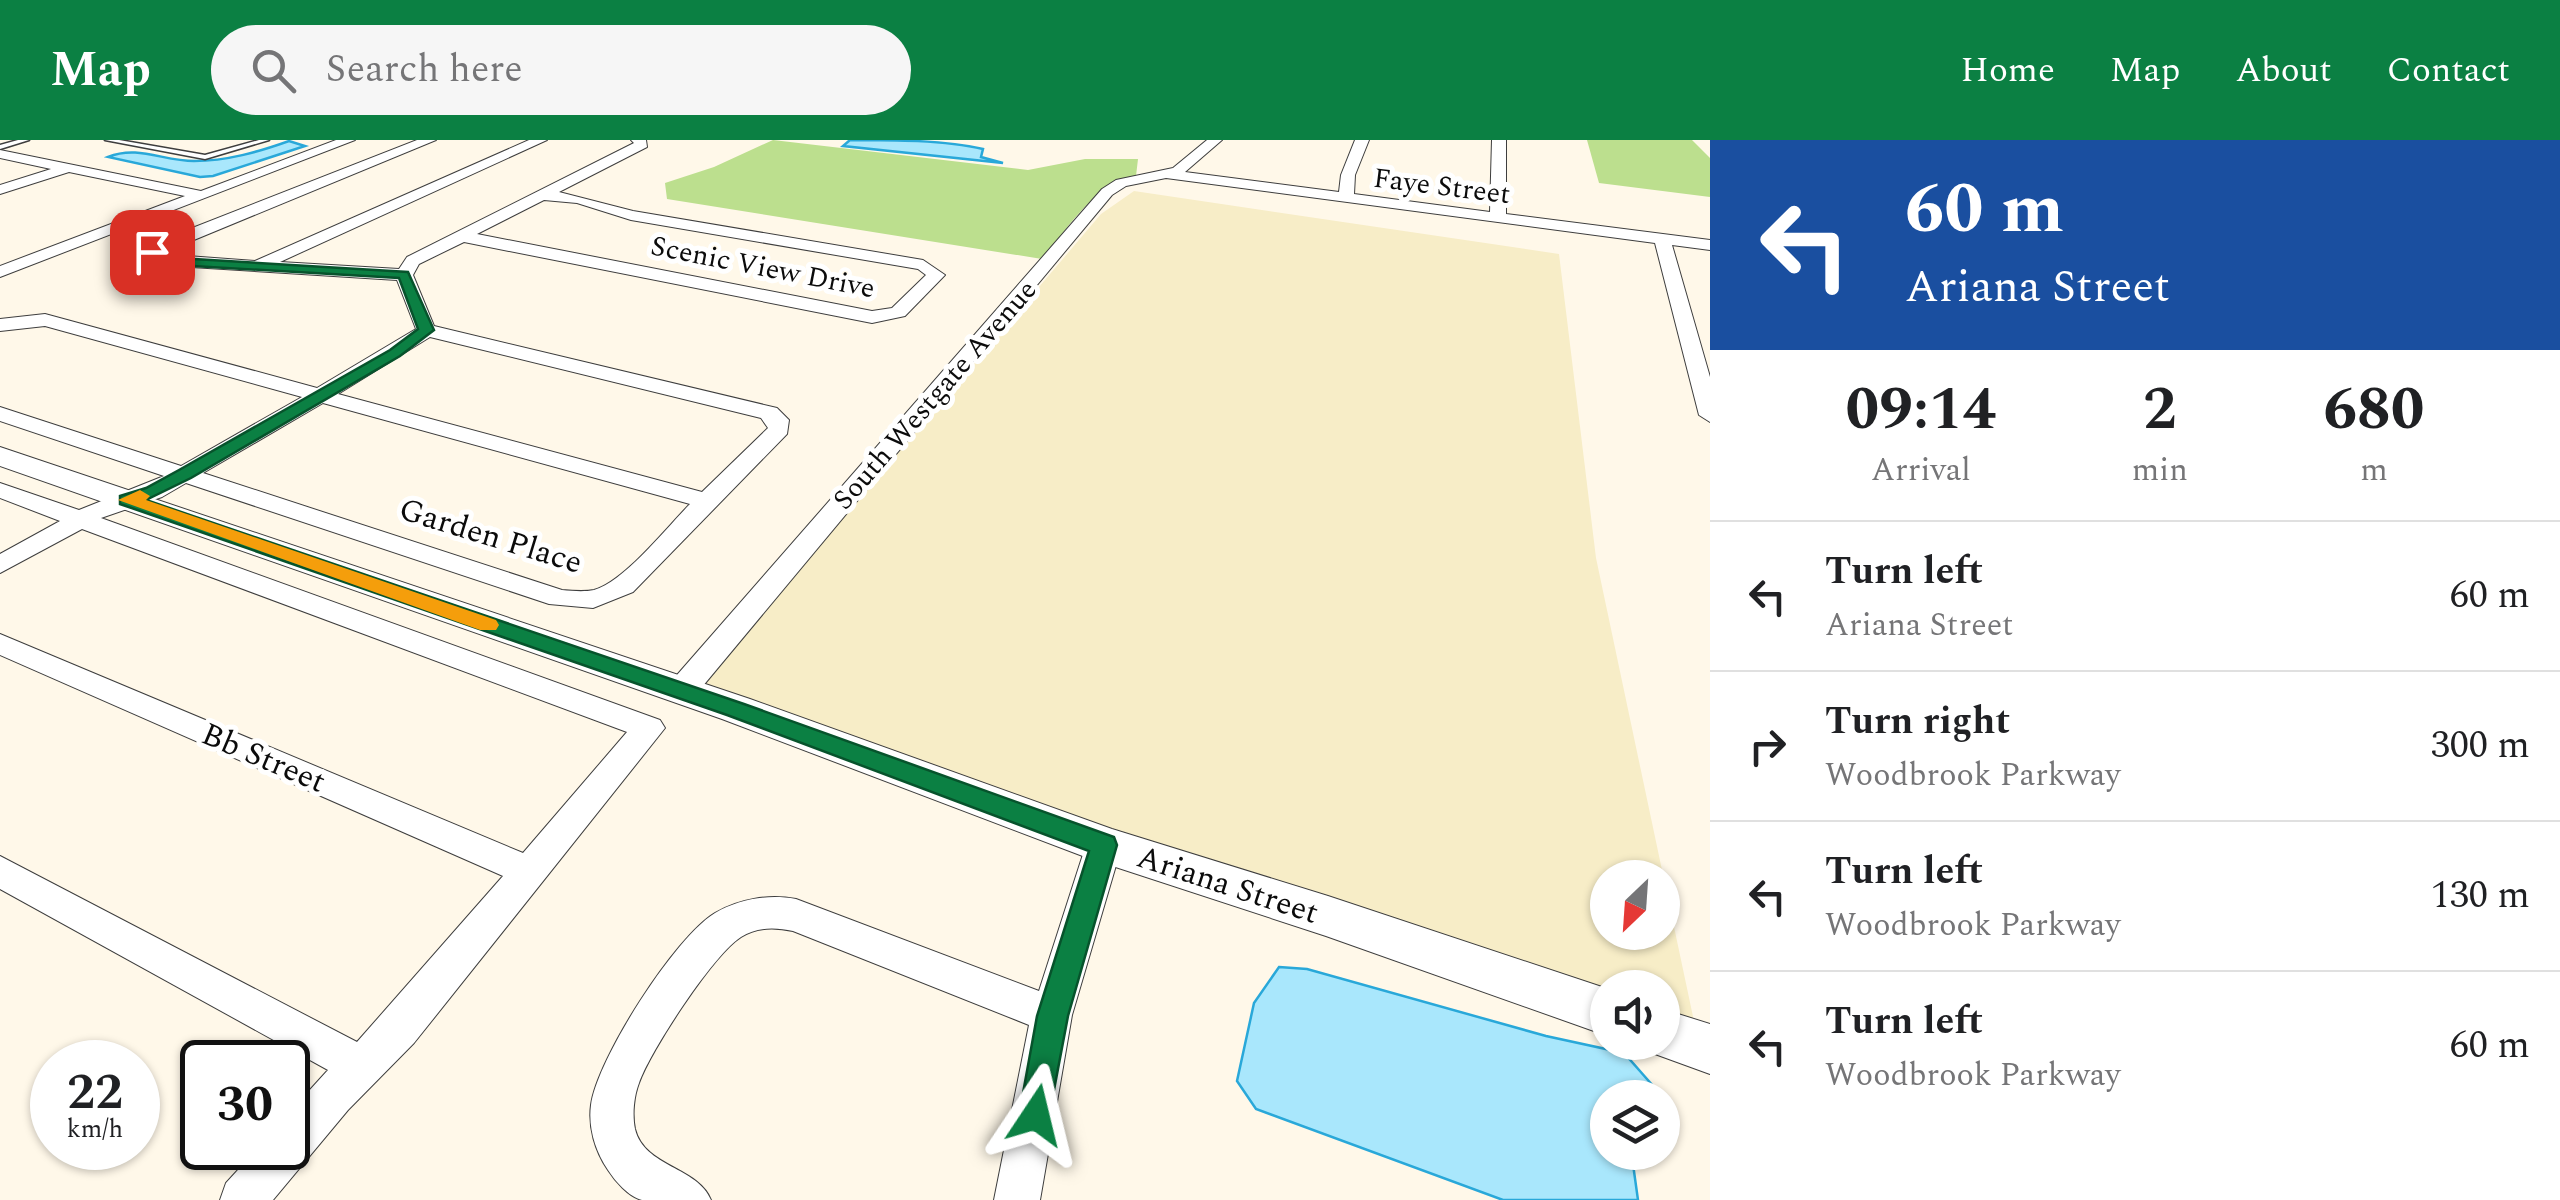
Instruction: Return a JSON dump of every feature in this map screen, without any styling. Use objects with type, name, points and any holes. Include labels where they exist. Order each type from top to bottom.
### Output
[{"type":"street","points":[[0,272],[348,140]]},
{"type":"street","points":[[404,274],[254,267],[159,260],[150,256],[156,249],[430,140]]},
{"type":"street","points":[[254,267],[540,140]]},
{"type":"street","points":[[404,274],[420,256],[642,144],[638,140]]},
{"type":"street","name":"South Westgate Avenue","points":[[681,691],[1107,192],[1120,183],[1184,167],[1215,140]]},
{"type":"street","points":[[1346,198],[1348,174],[1362,140]]},
{"type":"street","points":[[1498,217],[1499,140]]},
{"type":"street","points":[[0,150],[200,195]]},
{"type":"street","points":[[0,190],[68,168]]},
{"type":"street","name":"Faye Street","points":[[1167,174],[1710,245]]},
{"type":"street","name":"Scenic View Drive","points":[[460,236],[872,317],[898,312],[936,274],[923,265],[631,214],[578,199],[542,194]]},
{"type":"street","points":[[1662,239],[1678,310],[1710,415]]},
{"type":"street","points":[[0,565],[103,506],[153,492],[321,396],[426,330],[404,274]]},
{"type":"street","points":[[0,325],[45,320],[708,502]]},
{"type":"street","name":"Garden Place","points":[[0,414],[559,598],[583,601],[624,586],[779,429],[775,417],[426,330]]},
{"type":"street","name":"Ariana Street","points":[[0,456],[681,691],[1104,845],[1295,905],[1590,1008]]},
{"type":"street","points":[[0,490],[649,728],[399,1029],[361,1066],[243,1200]]},
{"type":"street","name":"Bb Street","points":[[0,644],[528,872]]},
{"type":"street","points":[[1017,1200],[1052,1016],[1104,845]]},
{"type":"street","points":[[0,870],[361,1066]]},
{"type":"street","points":[[688,1200],[645,1177],[626,1159],[611,1116],[622,1070],[706,943],[738,919],[779,911],[796,915],[1052,1016]]},
{"type":"street","points":[[1680,1038],[1710,1049]]},
{"type":"lane","points":[[0,150],[26,140]]},
{"type":"lane","points":[[108,140],[205,157],[266,140]]},
{"type":"shaded area","points":[[1134,191],[1559,254],[1596,558],[1660,860],[1590,860],[1590,950],[1679,950],[1695,1026],[1680,1021],[1680,970],[1590,970],[1590,990],[1108,831],[701,685],[1101,214]]},
{"type":"green space","points":[[773,140],[1028,170],[1085,159],[1138,159],[1136,176],[1094,198],[1042,259],[667,199],[665,183],[714,167]]},
{"type":"green space","points":[[1587,140],[1692,140],[1710,158],[1710,197],[1599,183]]},
{"type":"water","points":[[850,140],[968,146],[983,149],[981,157],[1003,163],[843,146]]},
{"type":"water","points":[[289,141],[305,146],[213,176],[200,177],[108,157],[130,153],[206,161]]},
{"type":"water","points":[[1279,967],[1307,969],[1590,1046],[1590,1060],[1630,1060],[1648,1080],[1590,1080],[1590,1170],[1634,1170],[1638,1200],[1503,1200],[1256,1109],[1237,1081],[1254,1003]]},
{"type":"slow traffic","points":[[140,496],[127,500],[488,625]]},
{"type":"route","points":[[152,252],[150,256],[159,260],[348,274],[404,274],[426,330],[395,353],[185,474],[153,492],[127,500],[736,710],[1104,845],[1052,1016],[1036,1115]]}]
